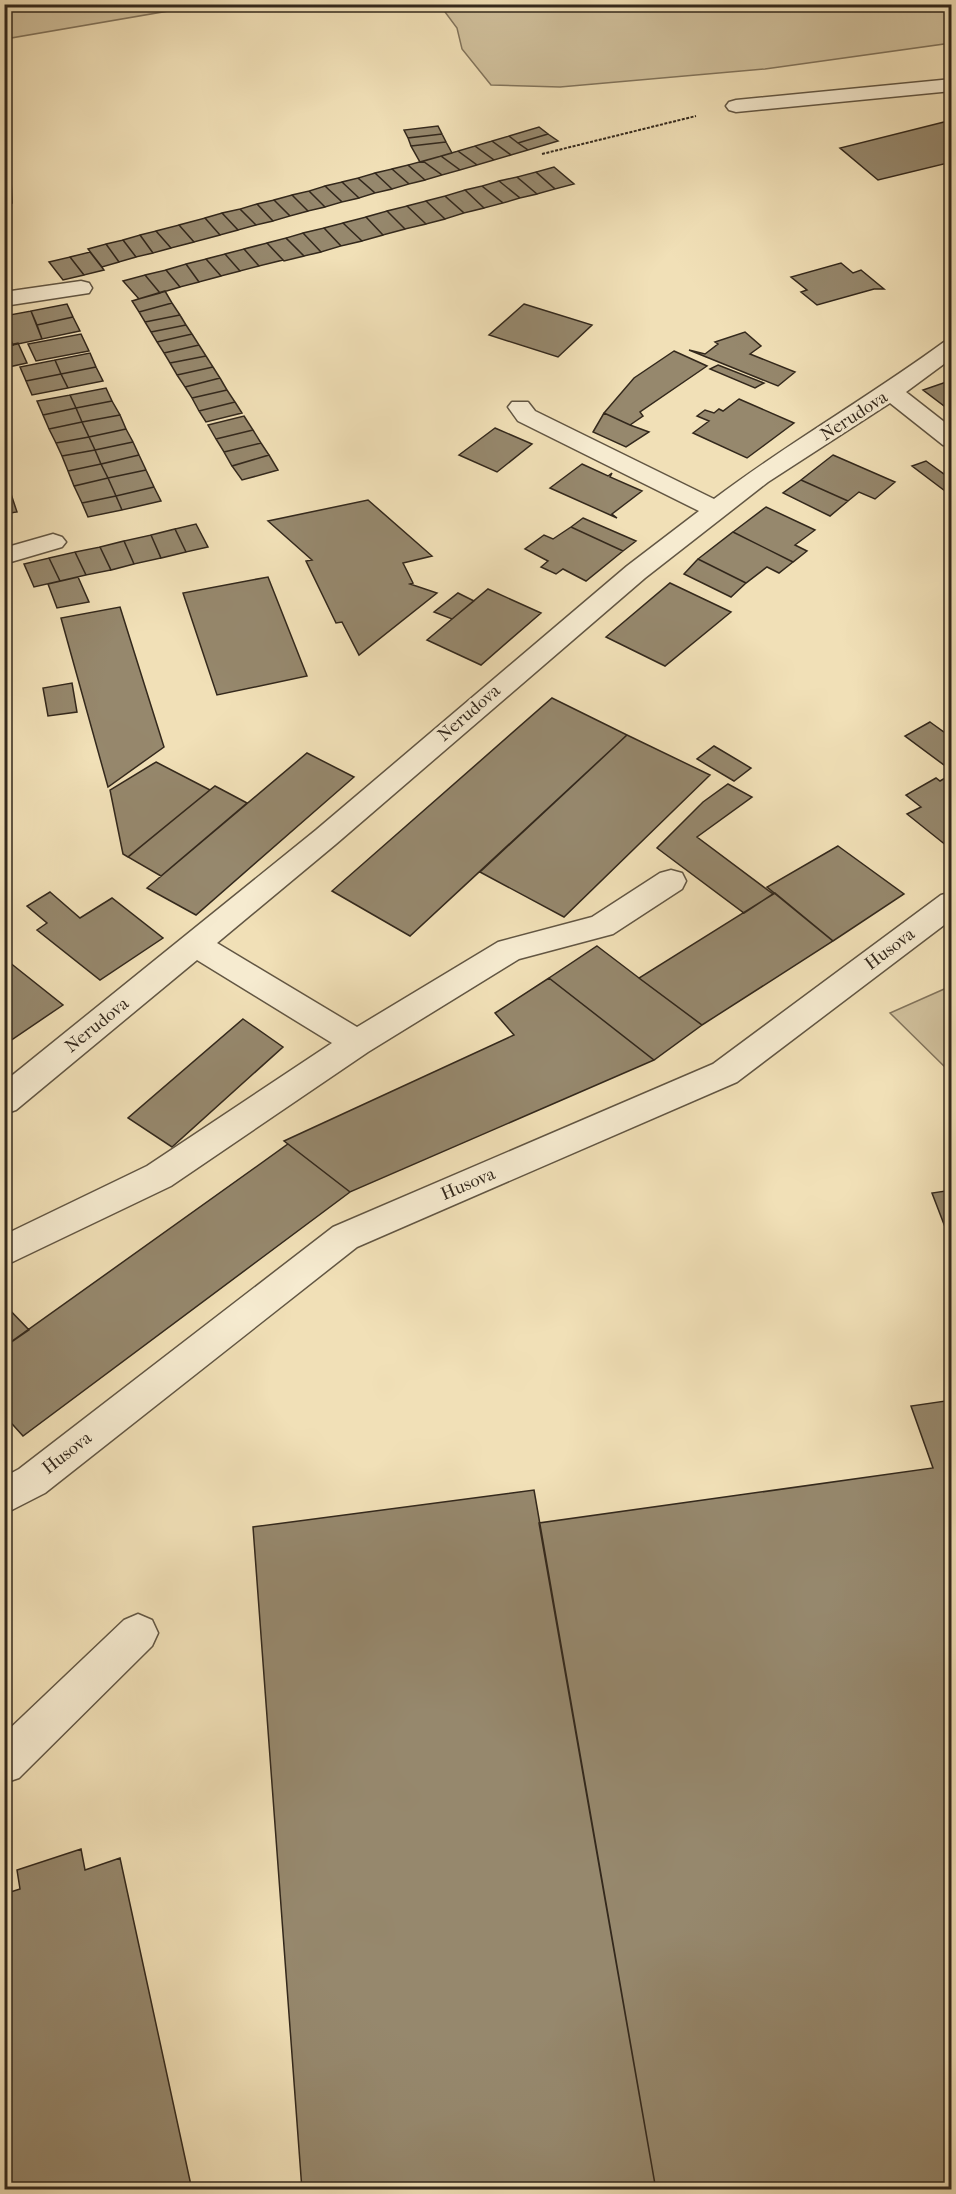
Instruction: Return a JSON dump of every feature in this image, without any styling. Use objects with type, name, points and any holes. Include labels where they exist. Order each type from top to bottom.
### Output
[{"type":"street","points":[[736,106],[951,85]]},
{"type":"street","points":[[4,299],[81,288]]},
{"type":"street","name":"Nerudova","points":[[4,1101],[326,837],[636,572],[759,477],[891,392],[951,347]]},
{"type":"street","points":[[891,392],[951,440]]},
{"type":"street","points":[[520,407],[526,416],[716,510]]},
{"type":"street","points":[[4,556],[53,542]]},
{"type":"street","points":[[4,1252],[159,1176],[357,1043],[509,950],[602,926],[671,881]]},
{"type":"street","name":"Husova","points":[[4,1497],[32,1481],[345,1237],[725,1073],[951,903]]},
{"type":"street","points":[[195,944],[357,1043]]},
{"type":"street","points":[[4,1763],[138,1633]]},
{"type":"path","points":[[542,154],[736,106]]},
{"type":"shaded area","points":[[5,4],[203,4],[203,5],[5,39]]},
{"type":"shaded area","points":[[444,5],[951,5],[951,43],[765,69],[560,87],[491,85],[462,49],[457,28],[445,12]]},
{"type":"shaded area","points":[[951,986],[951,1073],[890,1013]]},
{"type":"building","points":[[952,120],[952,162],[878,180],[840,148]]},
{"type":"building","points":[[438,126],[442,134],[408,138],[404,130]]},
{"type":"building","points":[[539,127],[548,134],[518,143],[509,136]]},
{"type":"building","points":[[442,134],[446,142],[411,146],[408,138]]},
{"type":"building","points":[[548,134],[558,141],[528,150],[518,143]]},
{"type":"building","points":[[509,136],[528,150],[511,155],[492,141]]},
{"type":"building","points":[[492,141],[511,155],[494,160],[475,146]]},
{"type":"building","points":[[446,142],[452,153],[420,162],[411,146]]},
{"type":"building","points":[[475,146],[494,160],[477,165],[458,151]]},
{"type":"building","points":[[458,151],[477,165],[460,170],[441,156]]},
{"type":"building","points":[[441,156],[460,170],[442,175],[423,161]]},
{"type":"building","points":[[423,161],[442,175],[425,180],[408,165]]},
{"type":"building","points":[[408,165],[425,180],[409,184],[392,169]]},
{"type":"building","points":[[554,167],[574,184],[555,189],[536,172]]},
{"type":"building","points":[[392,169],[409,184],[392,189],[375,173]]},
{"type":"building","points":[[536,172],[555,189],[537,194],[517,177]]},
{"type":"building","points":[[375,173],[392,189],[375,193],[358,178]]},
{"type":"building","points":[[517,177],[537,194],[520,198],[499,181]]},
{"type":"building","points":[[11,178],[12,203],[4,204],[4,179]]},
{"type":"building","points":[[358,178],[375,193],[359,198],[342,182]]},
{"type":"building","points":[[499,181],[520,198],[503,203],[482,186]]},
{"type":"building","points":[[342,182],[359,198],[342,202],[325,186]]},
{"type":"building","points":[[325,186],[342,202],[325,207],[309,191]]},
{"type":"building","points":[[482,186],[503,203],[484,208],[465,190]]},
{"type":"building","points":[[465,190],[484,208],[464,213],[445,196]]},
{"type":"building","points":[[309,191],[325,207],[308,211],[292,195]]},
{"type":"building","points":[[292,195],[308,211],[290,216],[274,200]]},
{"type":"building","points":[[445,196],[464,213],[445,219],[426,201]]},
{"type":"building","points":[[274,200],[290,216],[273,221],[257,204]]},
{"type":"building","points":[[426,201],[445,219],[426,224],[407,206]]},
{"type":"building","points":[[257,204],[273,221],[256,225],[240,209]]},
{"type":"building","points":[[407,206],[426,224],[405,229],[387,211]]},
{"type":"building","points":[[240,209],[256,225],[238,230],[222,213]]},
{"type":"building","points":[[387,211],[405,229],[383,235],[366,217]]},
{"type":"building","points":[[222,213],[238,230],[220,235],[205,218]]},
{"type":"building","points":[[366,217],[383,235],[362,241],[343,223]]},
{"type":"building","points":[[205,218],[220,235],[194,242],[179,225]]},
{"type":"building","points":[[343,223],[362,241],[341,246],[324,228]]},
{"type":"building","points":[[179,225],[194,242],[171,248],[156,231]]},
{"type":"building","points":[[324,228],[341,246],[321,252],[303,233]]},
{"type":"building","points":[[156,231],[171,248],[153,253],[140,235]]},
{"type":"building","points":[[303,233],[321,252],[304,256],[286,238]]},
{"type":"building","points":[[140,235],[153,253],[136,257],[123,240]]},
{"type":"building","points":[[286,238],[304,256],[284,261],[267,243]]},
{"type":"building","points":[[123,240],[136,257],[119,262],[106,244]]},
{"type":"building","points":[[267,243],[283,260],[259,266],[244,249]]},
{"type":"building","points":[[106,244],[119,262],[102,267],[88,249]]},
{"type":"building","points":[[244,249],[259,266],[240,271],[225,254]]},
{"type":"building","points":[[90,252],[104,270],[84,275],[70,257]]},
{"type":"building","points":[[225,254],[240,271],[221,276],[206,259]]},
{"type":"building","points":[[70,257],[84,275],[63,280],[49,262]]},
{"type":"building","points":[[206,259],[221,276],[199,282],[186,264]]},
{"type":"building","points":[[841,263],[853,273],[861,270],[884,289],[874,289],[817,305],[801,292],[807,290],[791,277]]},
{"type":"building","points":[[186,264],[199,282],[180,287],[166,270]]},
{"type":"building","points":[[166,270],[180,287],[160,293],[145,275]]},
{"type":"building","points":[[145,275],[160,293],[139,299],[123,281]]},
{"type":"building","points":[[165,291],[172,303],[139,312],[132,301]]},
{"type":"building","points":[[172,303],[180,315],[145,322],[139,312]]},
{"type":"building","points":[[67,304],[73,317],[37,325],[31,311]]},
{"type":"building","points":[[524,304],[592,325],[558,357],[489,335]]},
{"type":"building","points":[[31,311],[42,339],[13,345],[4,325],[4,316]]},
{"type":"building","points":[[180,315],[186,325],[151,332],[145,322]]},
{"type":"building","points":[[73,317],[80,331],[42,339],[37,325]]},
{"type":"building","points":[[4,325],[13,345],[4,346]]},
{"type":"building","points":[[186,325],[192,334],[157,342],[151,332]]},
{"type":"building","points":[[745,332],[761,346],[750,354],[795,372],[778,386],[689,350],[705,354],[718,344],[715,342]]},
{"type":"building","points":[[81,334],[89,351],[36,361],[28,344]]},
{"type":"building","points":[[192,334],[199,345],[164,353],[157,342]]},
{"type":"building","points":[[18,343],[27,363],[4,368],[4,346]]},
{"type":"building","points":[[199,345],[206,356],[170,363],[164,353]]},
{"type":"building","points":[[674,351],[707,366],[640,412],[643,416],[630,425],[604,413],[634,378]]},
{"type":"building","points":[[90,353],[96,367],[61,374],[55,360]]},
{"type":"building","points":[[206,356],[213,367],[177,375],[170,363]]},
{"type":"building","points":[[55,360],[61,374],[26,381],[20,367]]},
{"type":"building","points":[[718,365],[764,383],[755,388],[710,369]]},
{"type":"building","points":[[96,367],[103,381],[68,388],[61,374]]},
{"type":"building","points":[[213,367],[220,378],[185,387],[177,375]]},
{"type":"building","points":[[61,374],[68,388],[32,395],[26,381]]},
{"type":"building","points":[[220,378],[227,390],[192,398],[185,387]]},
{"type":"building","points":[[952,380],[952,412],[923,390]]},
{"type":"building","points":[[106,388],[112,401],[76,408],[70,395]]},
{"type":"building","points":[[227,390],[235,402],[199,411],[192,398]]},
{"type":"building","points":[[70,395],[76,408],[43,415],[37,401]]},
{"type":"building","points":[[739,399],[794,423],[747,458],[693,433],[709,421],[697,416],[705,410],[714,413],[719,409],[723,411]]},
{"type":"building","points":[[112,401],[120,415],[82,422],[76,408]]},
{"type":"building","points":[[235,402],[242,413],[206,422],[199,411]]},
{"type":"building","points":[[76,408],[82,422],[49,429],[43,415]]},
{"type":"building","points":[[604,413],[649,432],[626,447],[593,432]]},
{"type":"building","points":[[120,415],[126,429],[89,437],[82,422]]},
{"type":"building","points":[[244,416],[253,430],[216,439],[208,425]]},
{"type":"building","points":[[82,422],[89,437],[56,443],[49,429]]},
{"type":"building","points":[[495,428],[532,444],[497,472],[459,455]]},
{"type":"building","points":[[126,429],[133,442],[95,450],[89,437]]},
{"type":"building","points":[[253,430],[261,443],[224,452],[216,439]]},
{"type":"building","points":[[89,437],[95,450],[62,456],[56,443]]},
{"type":"building","points":[[133,442],[139,455],[101,464],[95,450]]},
{"type":"building","points":[[261,443],[269,455],[232,466],[224,452]]},
{"type":"building","points":[[95,450],[101,464],[68,471],[62,456]]},
{"type":"building","points":[[139,455],[146,470],[108,478],[101,464]]},
{"type":"building","points":[[269,455],[278,470],[242,480],[232,466]]},
{"type":"building","points":[[833,455],[895,482],[875,499],[859,492],[848,501],[801,480]]},
{"type":"building","points":[[926,461],[952,480],[952,493],[949,494],[912,466]]},
{"type":"building","points":[[101,464],[108,478],[74,486],[68,471]]},
{"type":"building","points":[[582,464],[608,476],[612,473],[610,477],[642,491],[612,514],[617,518],[550,488]]},
{"type":"building","points":[[146,470],[154,487],[116,496],[108,478]]},
{"type":"building","points":[[108,478],[116,496],[82,503],[74,486]]},
{"type":"building","points":[[801,480],[848,501],[830,516],[783,493]]},
{"type":"building","points":[[154,487],[161,501],[122,510],[116,496]]},
{"type":"building","points":[[10,491],[17,512],[4,514],[4,492]]},
{"type":"building","points":[[116,496],[122,510],[88,517],[82,503]]},
{"type":"building","points":[[368,500],[432,556],[403,563],[413,583],[410,584],[437,593],[359,655],[342,622],[336,623],[306,561],[312,560],[268,521]]},
{"type":"building","points":[[766,507],[815,530],[795,545],[807,551],[793,562],[733,532]]},
{"type":"building","points":[[583,518],[636,541],[623,551],[571,527]]},
{"type":"building","points":[[196,524],[208,547],[186,552],[175,529]]},
{"type":"building","points":[[571,527],[623,551],[586,581],[563,569],[556,574],[541,567],[548,561],[525,549],[544,535],[553,539]]},
{"type":"building","points":[[175,529],[186,552],[161,558],[151,535]]},
{"type":"building","points":[[733,532],[793,562],[779,573],[767,567],[746,583],[698,559]]},
{"type":"building","points":[[151,535],[161,558],[134,564],[124,541]]},
{"type":"building","points":[[124,541],[134,564],[111,570],[100,547]]},
{"type":"building","points":[[100,547],[111,570],[86,575],[75,552]]},
{"type":"building","points":[[75,552],[86,575],[60,581],[49,558]]},
{"type":"building","points":[[49,558],[60,581],[34,587],[24,564]]},
{"type":"building","points":[[698,559],[746,583],[731,597],[684,574]]},
{"type":"building","points":[[78,577],[89,602],[57,608],[48,584]]},
{"type":"building","points":[[268,577],[307,676],[217,695],[183,593]]},
{"type":"building","points":[[670,583],[731,612],[665,666],[606,637]]},
{"type":"building","points":[[488,589],[541,613],[481,665],[427,640]]},
{"type":"building","points":[[458,593],[474,601],[452,619],[434,612]]},
{"type":"building","points":[[120,607],[164,747],[108,787],[61,618]]},
{"type":"building","points":[[72,683],[77,712],[48,716],[43,688]]},
{"type":"building","points":[[552,698],[627,735],[410,936],[332,891]]},
{"type":"building","points":[[930,722],[952,738],[952,771],[905,736]]},
{"type":"building","points":[[627,735],[710,775],[564,917],[480,872]]},
{"type":"building","points":[[714,746],[751,768],[734,781],[697,759]]},
{"type":"building","points":[[307,753],[354,777],[196,915],[147,888]]},
{"type":"building","points":[[156,762],[210,790],[128,857],[123,854],[110,790]]},
{"type":"building","points":[[952,774],[952,850],[907,814],[921,807],[906,795],[936,778],[940,781]]},
{"type":"building","points":[[728,784],[752,797],[697,837],[773,894],[744,913],[657,848],[703,802]]},
{"type":"building","points":[[215,786],[247,803],[161,876],[128,857]]},
{"type":"building","points":[[838,846],[904,894],[833,941],[767,887]]},
{"type":"building","points":[[50,892],[80,918],[112,898],[163,938],[100,980],[37,930],[47,923],[27,906]]},
{"type":"building","points":[[775,893],[833,941],[702,1025],[639,978]]},
{"type":"building","points":[[597,946],[702,1025],[654,1060],[549,978]]},
{"type":"building","points":[[4,958],[63,1005],[4,1045]]},
{"type":"building","points":[[549,978],[654,1060],[350,1192],[284,1141],[514,1035],[495,1013]]},
{"type":"building","points":[[243,1019],[283,1047],[172,1147],[128,1118]]},
{"type":"building","points":[[288,1144],[350,1192],[23,1436],[4,1415],[4,1347]]},
{"type":"building","points":[[952,1190],[952,1226],[945,1227],[932,1193]]},
{"type":"building","points":[[4,1304],[29,1330],[4,1347]]},
{"type":"building","points":[[952,1400],[952,2190],[656,2190],[539,1523],[933,1468],[911,1406]]},
{"type":"building","points":[[534,1490],[656,2190],[302,2190],[253,1527]]},
{"type":"building","points":[[81,1849],[85,1870],[120,1858],[192,2190],[4,2190],[4,1894],[20,1889],[17,1870]]}]
